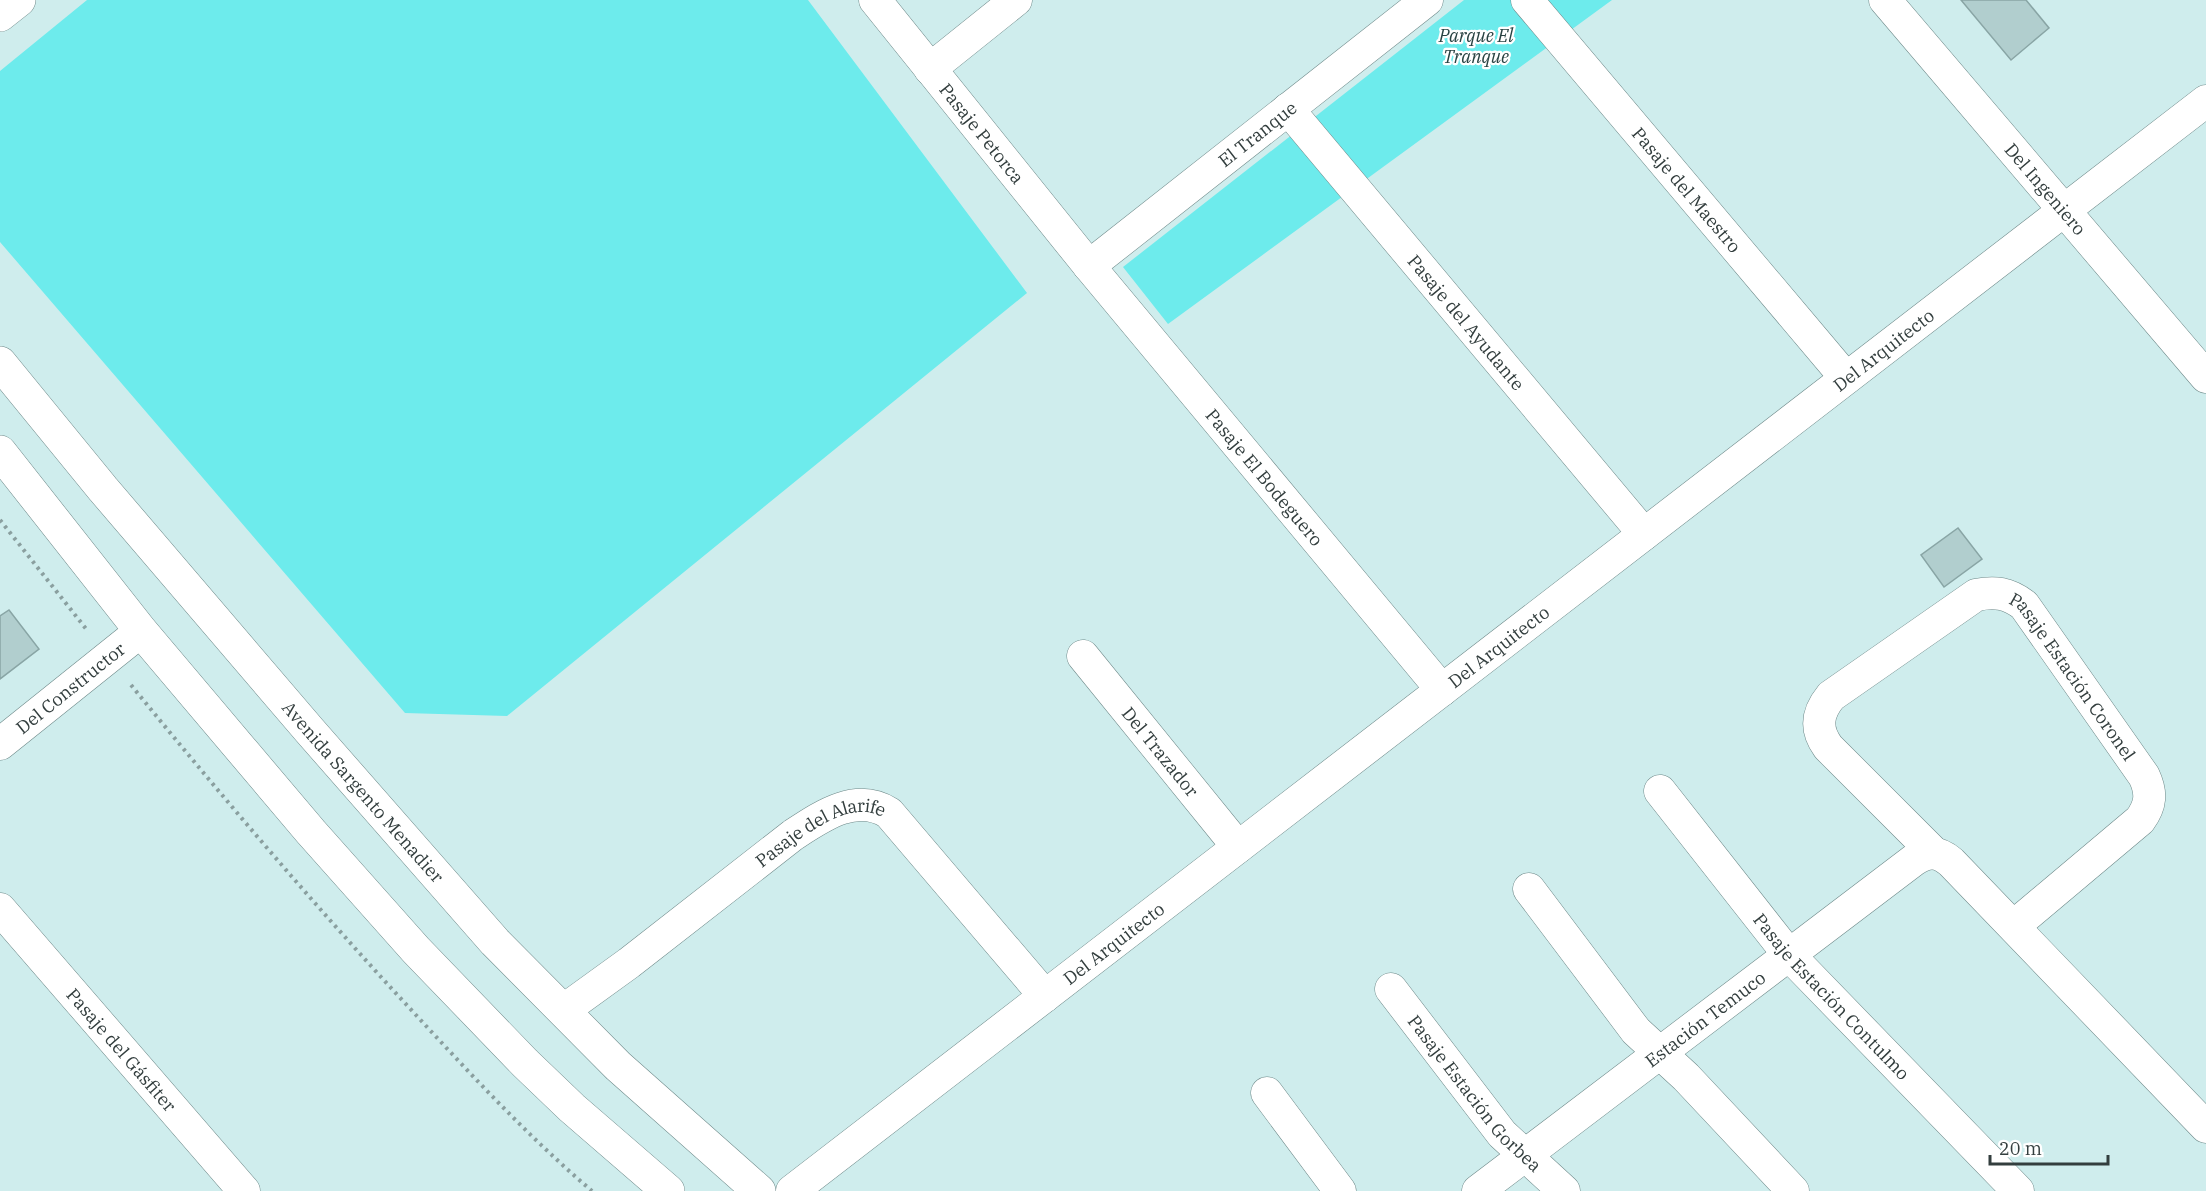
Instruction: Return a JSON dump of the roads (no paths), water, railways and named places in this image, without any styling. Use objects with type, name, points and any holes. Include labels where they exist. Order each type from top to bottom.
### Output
[{"type":"street","points":[[0,15],[19,0]]},
{"type":"street","name":"Pasaje Petorca","points":[[875,0],[1089,266]]},
{"type":"street","points":[[930,69],[1016,0]]},
{"type":"street","name":"El Tranque","points":[[1089,266],[1427,0]]},
{"type":"street","name":"Pasaje del Maestro","points":[[1527,0],[1846,378]]},
{"type":"street","name":"Del Ingeniero","points":[[1885,0],[2206,377]]},
{"type":"street","name":"Del Arquitecto","points":[[792,1191],[2206,101]]},
{"type":"street","name":"Pasaje del Ayudante","points":[[1288,109],[1644,534]]},
{"type":"street","name":"Pasaje El Bodeguero","points":[[1089,266],[1442,690]]},
{"type":"street","name":"Avenida Sargento Menadier","points":[[0,363],[103,489],[324,748],[495,942],[635,1081],[759,1191]]},
{"type":"street","points":[[0,452],[141,631],[311,832],[432,967],[548,1086],[668,1191]]},
{"type":"street","name":"Pasaje Estación Coronel","points":[[1933,852],[1828,747],[1821,738],[1819,715],[1830,696],[1976,595],[1990,592],[2004,594],[2024,605],[2144,776],[2150,789],[2150,802],[2140,820],[2014,926]]},
{"type":"street","name":"Del Constructor","points":[[0,744],[141,631]]},
{"type":"street","name":"Del Trazador","points":[[1083,656],[1238,846]]},
{"type":"street","name":"Pasaje Estación Contulmo","points":[[1660,791],[1789,955],[2018,1191]]},
{"type":"street","name":"Pasaje del Alarife","points":[[564,1010],[629,963],[793,835],[811,823],[844,807],[859,804],[870,804],[890,813],[1045,996]]},
{"type":"street","points":[[1933,852],[1943,855],[1951,862],[2206,1127]]},
{"type":"street","name":"Estación Temuco","points":[[1479,1191],[1923,854],[1933,852]]},
{"type":"street","points":[[1529,889],[1636,1031],[1686,1077],[1793,1191]]},
{"type":"street","name":"Pasaje del Gásfiter","points":[[0,909],[244,1191]]},
{"type":"street","name":"Pasaje Estación Gorbea","points":[[1391,989],[1502,1134],[1564,1191]]},
{"type":"street","points":[[1267,1093],[1340,1191]]},
{"type":"park label","name":"Parque El Tranque","points":[[1476,45]]}]
